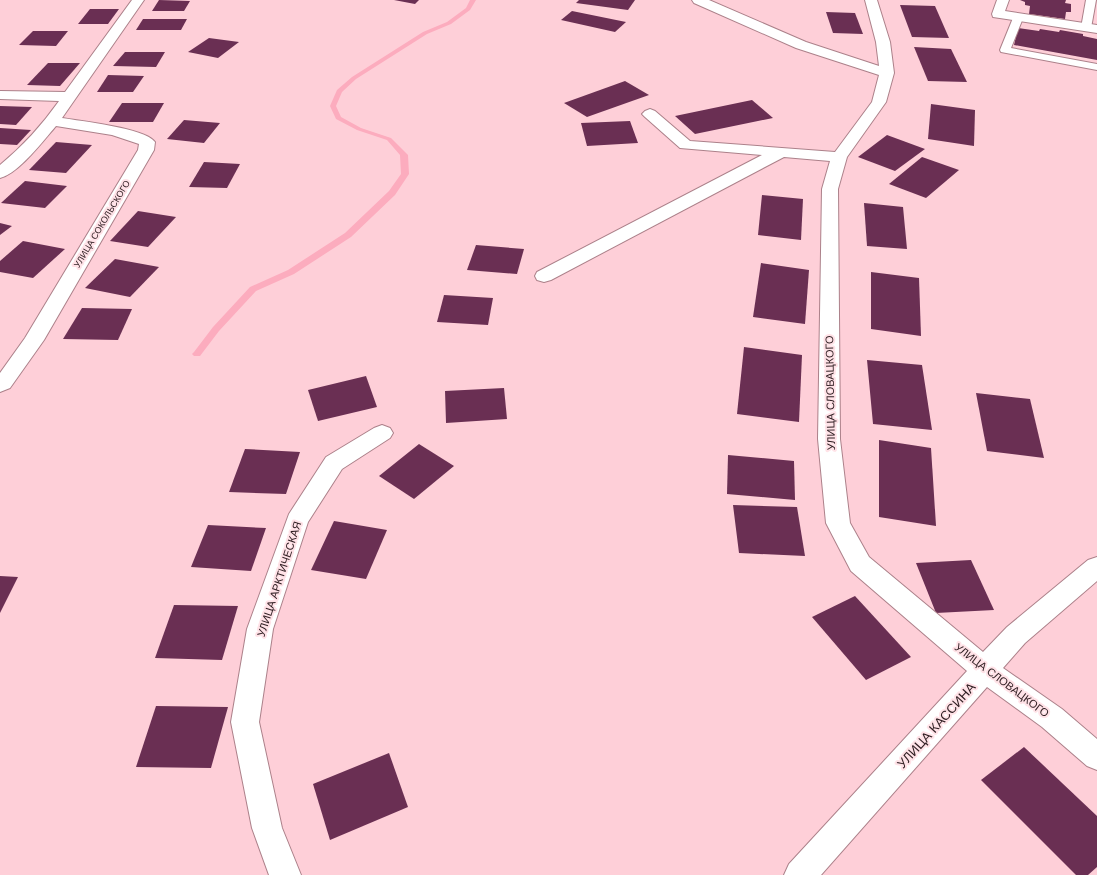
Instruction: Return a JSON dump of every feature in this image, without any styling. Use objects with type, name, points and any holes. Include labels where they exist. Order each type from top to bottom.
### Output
[{"type":"street","points":[[0,172],[23,154],[52,121],[138,0]]},
{"type":"street","points":[[698,0],[801,45],[887,73]]},
{"type":"street","name":"УЛИЦА СЛОВАЦКОГО","points":[[871,0],[883,42],[887,73],[879,102],[840,157],[830,189],[829,439],[838,523],[860,564],[986,670],[1052,718],[1097,757]]},
{"type":"street","points":[[1003,0],[998,14],[1091,29]]},
{"type":"street","points":[[0,95],[70,97]]},
{"type":"street","points":[[650,114],[686,145],[840,157]]},
{"type":"street","name":"УЛИЦА СОКОЛЬСКОГО","points":[[1,385],[34,340],[146,150],[147,142],[137,137],[52,121]]},
{"type":"street","points":[[544,276],[781,152]]},
{"type":"street","name":"УЛИЦА АРКТИЧЕСКАЯ","points":[[285,875],[267,828],[245,722],[260,629],[297,520],[334,463],[382,433]]},
{"type":"street","name":"УЛИЦА КАССИНА","points":[[800,875],[1016,635],[1097,567]]},
{"type":"lane","points":[[1091,0],[1091,29]]},
{"type":"lane","points":[[1018,18],[1005,50],[1097,67]]},
{"type":"building","points":[[159,0],[190,1],[184,11],[152,11]]},
{"type":"building","points":[[394,0],[419,0],[415,4]]},
{"type":"building","points":[[579,0],[635,0],[628,10],[576,3]]},
{"type":"building","points":[[1020,0],[1066,0],[1065,3],[1071,4],[1071,12],[1066,12],[1065,19],[1029,14],[1030,6],[1025,5],[1025,2]]},
{"type":"building","points":[[900,5],[935,6],[949,38],[912,37]]},
{"type":"building","points":[[90,9],[119,9],[108,24],[78,24]]},
{"type":"building","points":[[572,11],[626,22],[615,32],[561,20]]},
{"type":"building","points":[[826,12],[855,13],[863,34],[833,33]]},
{"type":"building","points":[[143,19],[187,19],[181,30],[136,30]]},
{"type":"building","points":[[1018,28],[1059,32],[1060,30],[1083,34],[1083,36],[1097,39],[1097,60],[1014,45]]},
{"type":"building","points":[[33,31],[68,31],[56,46],[19,45]]},
{"type":"building","points":[[209,38],[239,42],[218,58],[188,52]]},
{"type":"building","points":[[914,47],[951,49],[967,82],[928,81]]},
{"type":"building","points":[[125,52],[165,52],[156,67],[113,66]]},
{"type":"building","points":[[48,63],[80,63],[60,86],[27,85]]},
{"type":"building","points":[[108,75],[144,76],[133,92],[97,92]]},
{"type":"building","points":[[625,81],[649,95],[587,117],[564,103]]},
{"type":"building","points":[[752,100],[773,118],[695,134],[675,116]]},
{"type":"building","points":[[122,103],[164,103],[153,122],[109,122]]},
{"type":"building","points":[[931,104],[975,110],[974,146],[928,139]]},
{"type":"building","points":[[0,106],[32,107],[16,125],[0,124]]},
{"type":"building","points":[[184,120],[220,123],[204,143],[167,139]]},
{"type":"building","points":[[630,121],[638,143],[587,146],[581,123]]},
{"type":"building","points":[[0,128],[31,130],[17,145],[0,144]]},
{"type":"building","points":[[887,135],[925,149],[895,171],[858,157]]},
{"type":"building","points":[[56,142],[92,145],[66,173],[29,170]]},
{"type":"building","points":[[922,157],[959,170],[926,198],[889,184]]},
{"type":"building","points":[[204,162],[240,164],[227,188],[189,187]]},
{"type":"building","points":[[25,181],[67,186],[45,208],[1,203]]},
{"type":"building","points":[[762,195],[803,199],[801,240],[758,235]]},
{"type":"building","points":[[864,203],[903,207],[907,249],[867,246]]},
{"type":"building","points":[[138,211],[176,217],[148,247],[110,241]]},
{"type":"building","points":[[0,223],[12,226],[0,235]]},
{"type":"building","points":[[23,241],[65,249],[33,278],[0,272],[0,261]]},
{"type":"building","points":[[476,245],[524,249],[517,274],[467,270]]},
{"type":"building","points":[[115,259],[159,267],[130,297],[85,288]]},
{"type":"building","points":[[761,263],[809,270],[805,324],[753,317]]},
{"type":"building","points":[[871,272],[919,278],[921,336],[871,329]]},
{"type":"building","points":[[444,295],[493,298],[488,325],[437,322]]},
{"type":"building","points":[[82,308],[132,309],[118,340],[63,339]]},
{"type":"building","points":[[744,347],[802,355],[799,422],[737,414]]},
{"type":"building","points":[[867,360],[922,365],[932,430],[873,424]]},
{"type":"building","points":[[366,376],[377,407],[318,421],[308,390]]},
{"type":"building","points":[[504,388],[507,419],[446,423],[445,391]]},
{"type":"building","points":[[976,393],[1030,399],[1044,458],[987,451]]},
{"type":"building","points":[[879,440],[931,448],[936,526],[879,517]]},
{"type":"building","points":[[419,444],[454,466],[414,499],[379,476]]},
{"type":"building","points":[[245,449],[300,452],[286,494],[229,492]]},
{"type":"building","points":[[728,455],[794,461],[795,500],[727,494]]},
{"type":"building","points":[[733,505],[797,507],[805,556],[739,553]]},
{"type":"building","points":[[334,521],[387,530],[366,579],[311,570]]},
{"type":"building","points":[[208,525],[266,528],[251,571],[191,567]]},
{"type":"building","points":[[971,560],[994,610],[936,613],[916,563]]},
{"type":"building","points":[[0,576],[18,577],[0,613]]},
{"type":"building","points":[[855,596],[911,657],[866,680],[812,617]]},
{"type":"building","points":[[174,605],[238,606],[222,660],[155,658]]},
{"type":"building","points":[[156,706],[228,707],[211,768],[136,767]]},
{"type":"building","points":[[1024,747],[1097,816],[1097,867],[1088,875],[1076,875],[981,780]]},
{"type":"building","points":[[389,753],[408,807],[330,840],[313,784]]},
{"type":"waterway","points":[[197,354],[216,329],[253,289],[291,272],[348,235],[392,193],[405,174],[404,155],[389,139],[359,129],[338,118],[333,106],[339,91],[354,78],[425,33],[449,23],[468,9],[473,0]]}]
